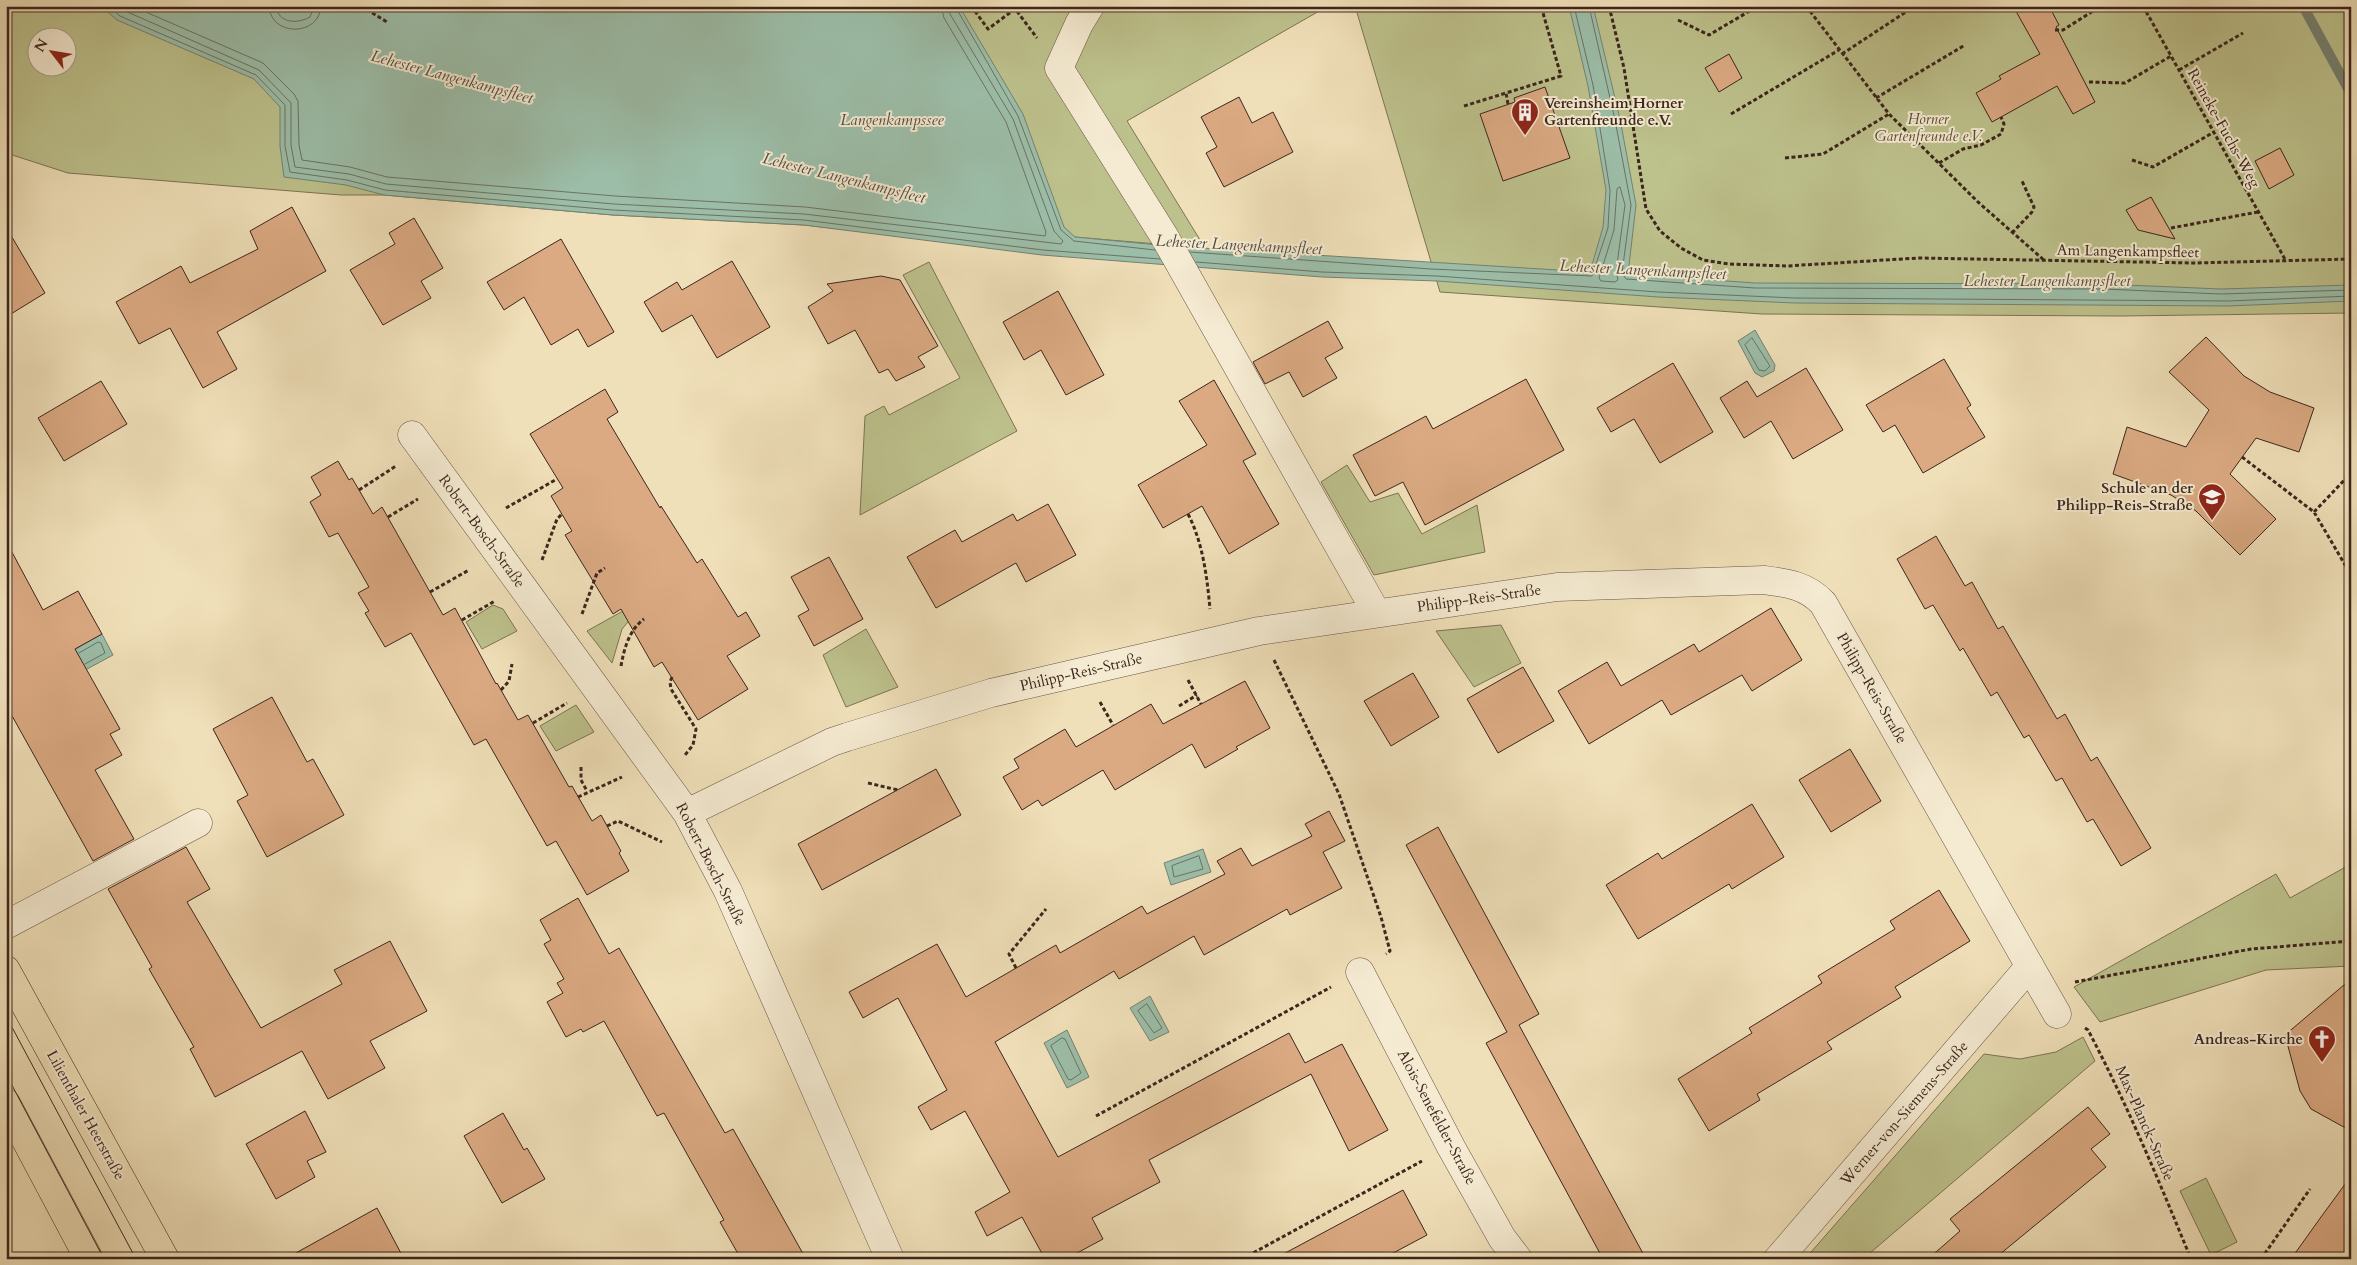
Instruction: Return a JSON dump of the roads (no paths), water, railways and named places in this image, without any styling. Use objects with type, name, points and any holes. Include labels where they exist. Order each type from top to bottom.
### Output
[{"type":"main road","name":"Lilienthaler Heerstraße","points":[[6,970],[165,1259]]},
{"type":"main road","points":[[6,1103],[89,1259]]},
{"type":"street","points":[[1090,6],[1059,68],[1164,236],[1376,612]]},
{"type":"street","name":"Robert-Bosch-Straße","points":[[417,443],[687,813],[728,891],[890,1259]]},
{"type":"street","name":"Philipp-Reis-Straße","points":[[687,813],[832,742],[847,737],[991,693],[1259,631],[1376,612],[1557,587],[1764,580],[1802,586],[1814,593],[1823,603],[2057,1014]]},
{"type":"street","points":[[6,926],[198,823]]},
{"type":"street","name":"Werner-von-Siemens-Straße","points":[[1778,1259],[2030,966]]},
{"type":"street","name":"Alois-Senefelder-Straße","points":[[1360,972],[1502,1238],[1518,1259]]},
{"type":"water","name":"Langenkampssee","points":[[101,6],[279,6],[297,11],[307,6],[959,6],[1023,114],[1064,227],[1075,237],[1169,246],[1590,272],[1603,227],[1606,190],[1588,86],[1569,6],[1593,6],[1620,119],[1636,205],[1628,274],[1755,283],[2103,284],[2221,289],[2351,285],[2351,301],[2228,306],[1795,303],[1658,297],[1437,281],[1322,277],[1042,255],[804,225],[613,215],[384,195],[346,185],[284,177],[280,146],[280,107],[254,79],[117,20]]},
{"type":"water","points":[[1755,330],[1775,365],[1774,371],[1762,377],[1755,373],[1738,341]]},
{"type":"water","points":[[102,634],[113,655],[76,675],[65,655]]},
{"type":"water","points":[[1203,849],[1211,872],[1171,885],[1164,863]]},
{"type":"water","points":[[1150,996],[1169,1032],[1150,1041],[1130,1008]]},
{"type":"water","points":[[1067,1030],[1089,1077],[1067,1088],[1044,1043]]},
{"type":"waterway","points":[[2303,6],[2351,94]]},
{"type":"tram line","points":[[6,1016],[136,1259]]},
{"type":"tram line","points":[[6,1074],[104,1259]]},
{"type":"place","name":"Vereinsheim Horner Gartenfreunde e.V.","points":[[1525,136]]},
{"type":"place","name":"Schule an der Philipp-Reis-Straße","points":[[2212,521]]},
{"type":"place","name":"Andreas-Kirche","points":[[2322,1063]]},
{"type":"water label","name":"Lehester Langenkampsfleet","points":[[452,77]]},
{"type":"water label","name":"Lehester Langenkampsfleet","points":[[844,178]]},
{"type":"water label","name":"Lehester Langenkampsfleet","points":[[1239,245]]},
{"type":"water label","name":"Lehester Langenkampsfleet","points":[[1643,270]]},
{"type":"water label","name":"Lehester Langenkampsfleet","points":[[2047,281]]},
{"type":"park label","name":"Horner Gartenfreunde e.V.","points":[[1928,128]]}]
